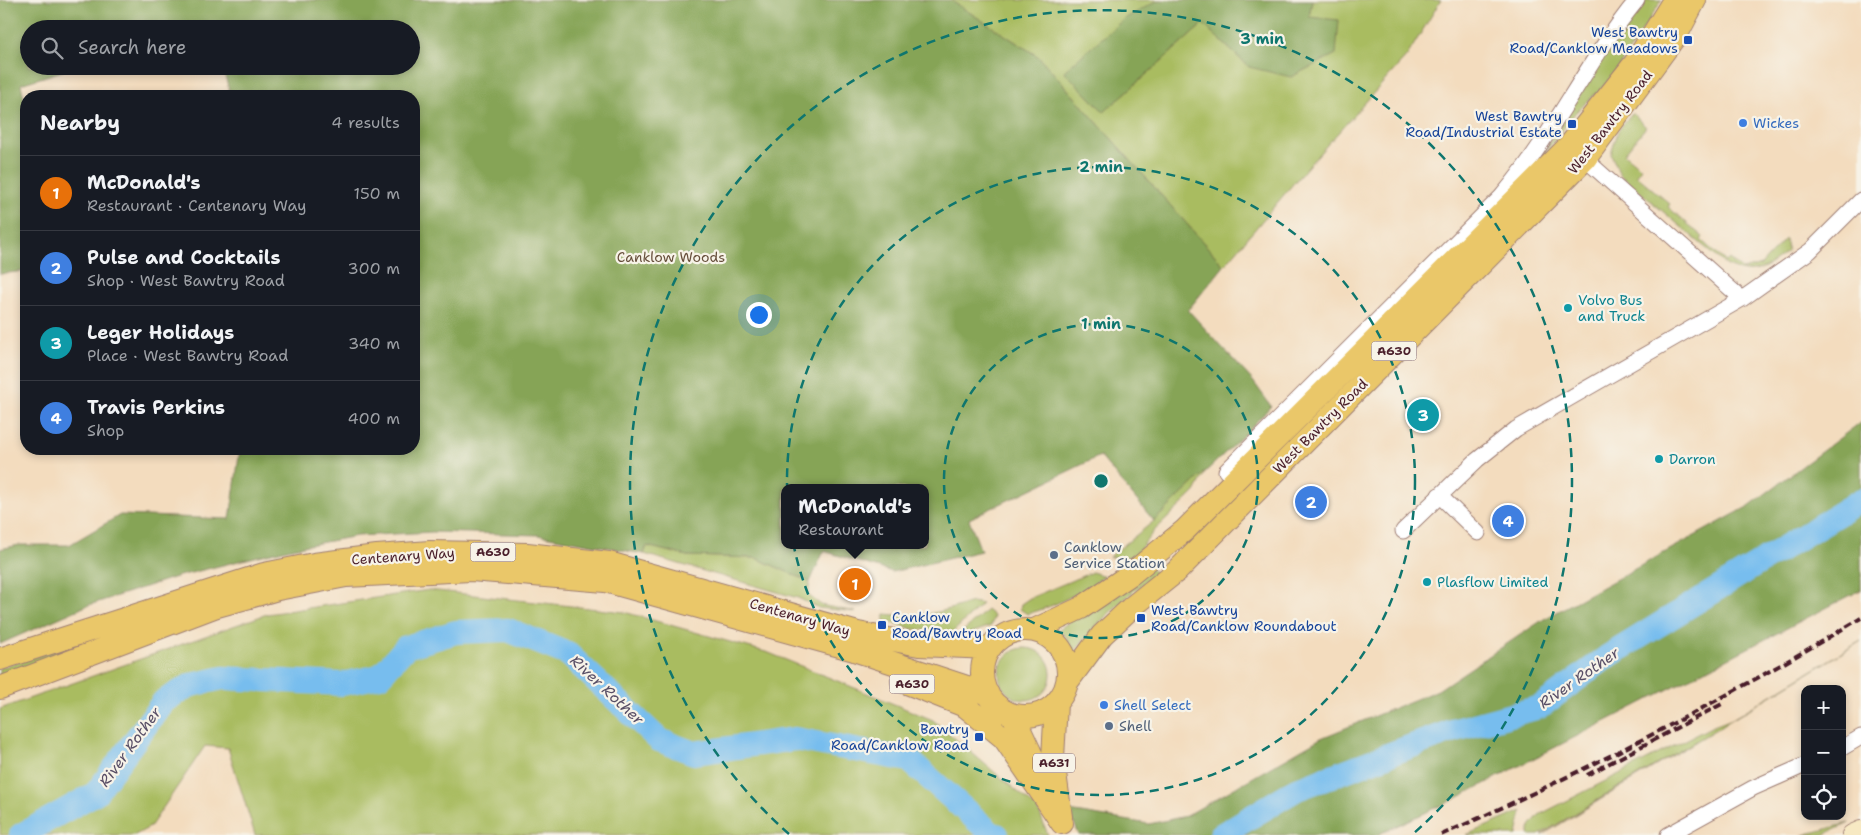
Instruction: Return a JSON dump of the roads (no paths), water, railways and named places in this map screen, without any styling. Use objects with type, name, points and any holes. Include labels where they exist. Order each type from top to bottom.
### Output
[{"type":"main road","name":"West Bawtry Road","points":[[1034,630],[1082,608],[1146,563],[1185,530],[1569,146],[1635,63],[1674,0]]},
{"type":"main road","name":"West Bawtry Road","points":[[1068,681],[1102,635],[1132,607],[1177,571],[1585,159],[1677,34],[1695,0]]},
{"type":"main road","points":[[1185,530],[1209,486],[1226,471]]},
{"type":"main road","name":"Centenary Way","points":[[0,658],[264,574],[323,562],[430,552],[528,554],[609,563],[879,637],[919,645],[990,648]]},
{"type":"main road","name":"A630","points":[[0,688],[214,607],[278,589],[346,576],[471,570],[605,582],[854,650],[988,694],[1000,708],[1013,715]]},
{"type":"main road","name":"A630","points":[[767,626],[965,706],[1004,738],[1065,830]]},
{"type":"main road","points":[[1034,630],[1048,636],[1060,647],[1067,660],[1068,681]]},
{"type":"main road","name":"A630","points":[[990,648],[1000,638],[1010,632],[1034,630]]},
{"type":"main road","points":[[988,694],[982,671],[990,648]]},
{"type":"main road","name":"A630","points":[[1056,704],[1063,695],[1068,681]]},
{"type":"main road","points":[[1056,704],[1034,716],[1013,715],[1065,830]]},
{"type":"main road","name":"A631","points":[[1056,704],[1053,758],[1065,830]]},
{"type":"main road","points":[[1852,835],[1861,831]]},
{"type":"street","points":[[1226,471],[1501,197],[1525,169],[1600,50],[1637,0]]},
{"type":"street","points":[[1585,159],[1742,299]]},
{"type":"street","points":[[1403,531],[1477,460],[1516,430],[1742,299],[1810,251],[1861,200]]},
{"type":"street","points":[[1439,495],[1478,533]]},
{"type":"street","points":[[1846,746],[1861,738]]},
{"type":"street","points":[[1668,835],[1753,788],[1801,767]]},
{"type":"waterway","name":"River Rother","points":[[1221,835],[1297,789],[1452,731],[1540,707],[1607,657],[1861,500]]},
{"type":"waterway","name":"River Rother","points":[[21,835],[96,793],[164,701],[191,685],[223,678],[342,684],[380,676],[406,647],[456,632],[508,630],[568,654],[659,740],[694,753],[795,739],[909,760],[992,834],[997,835]]},
{"type":"railway","points":[[1441,835],[1602,760],[1707,706],[1861,618]]},
{"type":"railway","points":[[1587,775],[1722,704]]},
{"type":"place","name":"West Bawtry Road/Canklow Meadows","points":[[1688,40]]},
{"type":"place","name":"Wickes","points":[[1743,123]]},
{"type":"place","name":"West Bawtry Road/Industrial Estate","points":[[1572,124]]},
{"type":"place","name":"Volvo Bus and Truck","points":[[1568,308]]},
{"type":"place","name":"Leger Holidays","points":[[1423,415]]},
{"type":"place","name":"Darron","points":[[1659,459]]},
{"type":"place","name":"Pulse and Cocktails","points":[[1311,502]]},
{"type":"place","name":"Travis Perkins","points":[[1508,521]]},
{"type":"place","name":"Canklow Service Station","points":[[1054,555]]},
{"type":"place","name":"Plasflow Limited","points":[[1427,582]]},
{"type":"place","name":"McDonald's","points":[[855,584]]},
{"type":"place","name":"West Bawtry Road/Canklow Roundabout","points":[[1141,618]]},
{"type":"place","name":"Canklow Road/Bawtry Road","points":[[882,625]]},
{"type":"place","name":"Shell Select","points":[[1104,705]]},
{"type":"place","name":"Shell","points":[[1109,726]]},
{"type":"place","name":"Bawtry Road/Canklow Road","points":[[979,737]]},
{"type":"park label","name":"Canklow Woods","points":[[671,257]]}]
